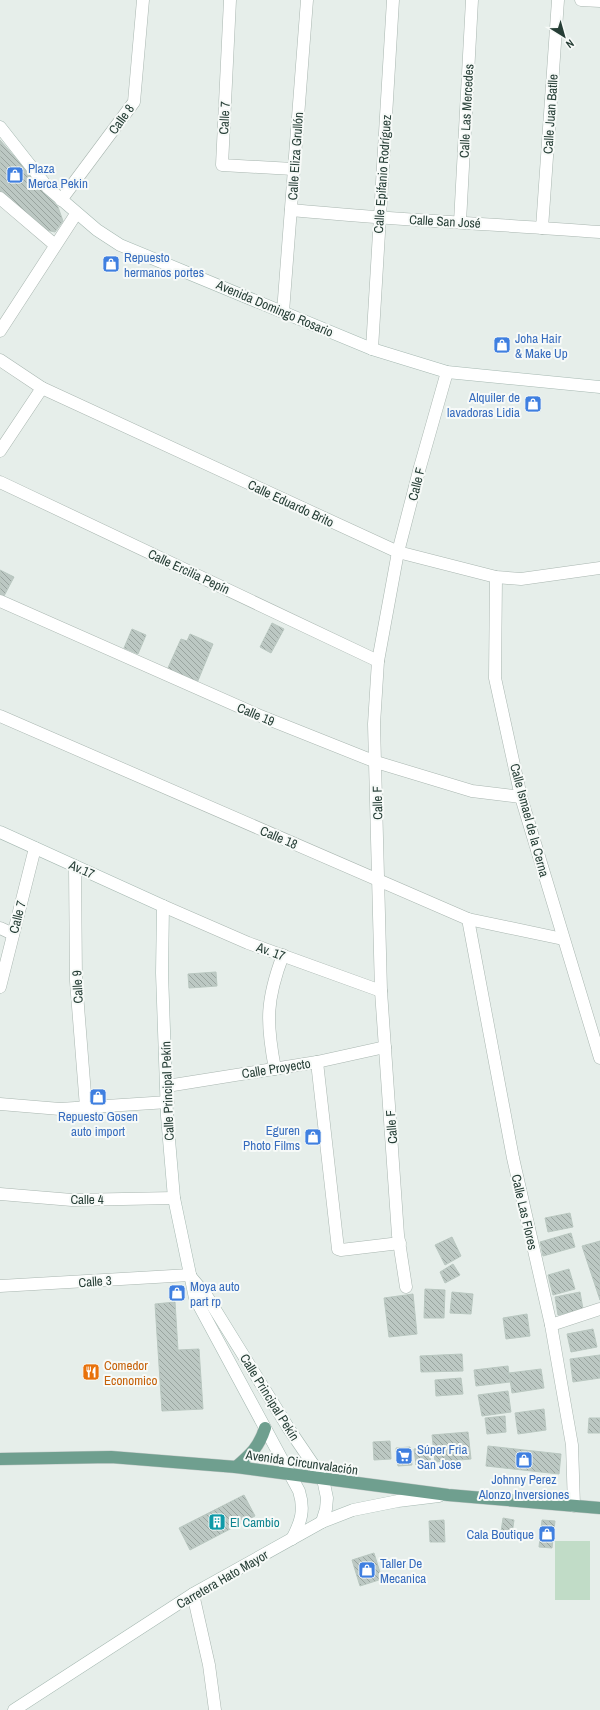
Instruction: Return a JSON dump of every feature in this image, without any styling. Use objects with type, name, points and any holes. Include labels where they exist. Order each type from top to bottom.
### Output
[{"type":"main road","points":[[236,1467],[248,1457],[260,1443],[265,1428]]},
{"type":"main road","name":"Avenida Circunvalación","points":[[0,1459],[111,1457],[236,1467],[448,1495],[600,1508]]},
{"type":"street","name":"Calle 8","points":[[61,200],[134,102],[143,0]]},
{"type":"street","name":"Calle 7","points":[[230,0],[222,165],[293,169]]},
{"type":"street","name":"Calle Eliza Grullón","points":[[283,312],[307,0]]},
{"type":"street","name":"Calle Epifanio Rodríguez","points":[[372,349],[393,0]]},
{"type":"street","name":"Calle Las Mercedes","points":[[460,222],[472,0]]},
{"type":"street","name":"Calle Juan Batlle","points":[[542,228],[558,0]]},
{"type":"street","points":[[581,0],[600,1]]},
{"type":"street","name":"Avenida Domingo Rosario","points":[[0,127],[48,188],[76,214],[120,245],[372,349],[447,372],[600,387]]},
{"type":"street","points":[[0,198],[55,245]]},
{"type":"street","name":"Calle San José","points":[[290,210],[379,218],[600,232]]},
{"type":"street","points":[[0,331],[76,214]]},
{"type":"street","name":"Calle Eduardo Brito","points":[[0,360],[42,388],[398,552],[496,577],[520,579],[600,568]]},
{"type":"street","name":"Calle F","points":[[406,1287],[400,1243],[381,991],[374,724],[378,660],[398,552],[447,372]]},
{"type":"street","points":[[0,451],[42,388]]},
{"type":"street","name":"Calle Ercilia Pepín","points":[[0,482],[378,660]]},
{"type":"street","name":"Calle Ismael de la Cerna","points":[[496,577],[495,678],[521,797],[600,1058]]},
{"type":"street","name":"Calle 19","points":[[0,601],[265,718],[376,762],[472,791],[521,797]]},
{"type":"street","name":"Calle 18","points":[[0,716],[468,919],[563,939]]},
{"type":"street","name":"Av.17","points":[[0,832],[163,906]]},
{"type":"street","name":"Calle 7","points":[[0,987],[35,848]]},
{"type":"street","name":"Calle 9","points":[[75,866],[76,981],[86,1107]]},
{"type":"street","name":"Av. 17","points":[[163,906],[248,943],[381,991]]},
{"type":"street","name":"Calle Principal Pekín","points":[[163,906],[162,973],[168,1102],[167,1116],[174,1198],[195,1298],[299,1491],[303,1510],[301,1520],[292,1539]]},
{"type":"street","name":"Calle Las Flores","points":[[468,919],[513,1158],[551,1325],[572,1445],[574,1506]]},
{"type":"street","points":[[0,928],[13,934]]},
{"type":"street","points":[[275,1069],[269,1027],[269,999],[273,982],[283,955]]},
{"type":"street","name":"Calle Proyecto","points":[[167,1086],[317,1062],[385,1047]]},
{"type":"street","points":[[317,1062],[338,1249],[341,1250],[400,1243]]},
{"type":"street","points":[[0,1104],[60,1109],[168,1102]]},
{"type":"street","name":"Calle 4","points":[[0,1194],[72,1200],[174,1198]]},
{"type":"street","name":"Calle Principal Pekín","points":[[190,1275],[206,1295],[289,1429],[322,1478],[327,1498],[326,1509],[322,1522]]},
{"type":"street","name":"Calle 3","points":[[0,1286],[190,1275]]},
{"type":"street","points":[[551,1325],[600,1309]]},
{"type":"street","name":"Carretera Hato Mayor","points":[[14,1710],[193,1594],[322,1522],[353,1510],[398,1500],[448,1495]]},
{"type":"street","points":[[193,1594],[209,1665],[215,1710]]},
{"type":"green space","points":[[555,1541],[590,1541],[590,1600],[555,1600]]},
{"type":"building","name":"Plaza Merca Pekin","points":[[0,140],[58,207],[63,221],[55,232],[46,230],[0,192]]},
{"type":"building","points":[[0,570],[14,577],[4,596],[0,594]]},
{"type":"building","points":[[272,623],[284,629],[271,653],[260,647]]},
{"type":"building","points":[[132,629],[146,635],[138,654],[124,648]]},
{"type":"building","points":[[190,634],[213,644],[197,683],[167,670],[181,639],[187,641]]},
{"type":"building","points":[[216,972],[217,986],[189,988],[188,974]]},
{"type":"building","points":[[570,1213],[573,1227],[548,1232],[545,1218]]},
{"type":"building","points":[[571,1233],[575,1247],[543,1256],[540,1242]]},
{"type":"building","points":[[452,1237],[461,1256],[445,1265],[435,1245]]},
{"type":"building","points":[[600,1241],[600,1300],[582,1246]]},
{"type":"building","points":[[453,1264],[460,1275],[445,1283],[440,1272]]},
{"type":"building","points":[[569,1269],[575,1289],[553,1295],[548,1275]]},
{"type":"building","points":[[425,1289],[445,1290],[444,1318],[424,1318]]},
{"type":"building","points":[[452,1292],[473,1294],[471,1314],[450,1313]]},
{"type":"building","points":[[580,1292],[583,1309],[558,1315],[555,1297]]},
{"type":"building","points":[[413,1294],[417,1334],[389,1337],[384,1298]]},
{"type":"building","points":[[175,1302],[178,1350],[199,1349],[203,1409],[162,1411],[155,1304]]},
{"type":"building","points":[[527,1314],[530,1336],[506,1339],[503,1318]]},
{"type":"building","points":[[593,1329],[597,1347],[571,1352],[567,1334]]},
{"type":"building","points":[[462,1354],[463,1371],[421,1372],[420,1356]]},
{"type":"building","points":[[600,1355],[600,1378],[573,1382],[570,1359]]},
{"type":"building","points":[[508,1366],[510,1382],[476,1386],[474,1370]]},
{"type":"building","points":[[541,1369],[544,1388],[512,1393],[509,1373]]},
{"type":"building","points":[[461,1378],[463,1394],[436,1396],[435,1380]]},
{"type":"building","points":[[508,1391],[511,1412],[482,1416],[478,1395]]},
{"type":"building","points":[[544,1409],[546,1430],[518,1434],[515,1413]]},
{"type":"building","points":[[505,1416],[506,1432],[487,1434],[485,1418]]},
{"type":"building","points":[[589,1418],[600,1418],[600,1433],[588,1433]]},
{"type":"building","points":[[468,1432],[471,1459],[435,1462],[432,1435]]},
{"type":"building","points":[[390,1441],[391,1459],[374,1460],[373,1442]]},
{"type":"building","name":"Johnny Perez Alonzo Inversiones","points":[[488,1446],[561,1454],[559,1474],[486,1466]]},
{"type":"building","name":"Súper Fria San Jose","points":[[410,1447],[412,1465],[398,1466],[396,1448]]},
{"type":"building","points":[[428,1447],[431,1463],[416,1465],[414,1449]]},
{"type":"building","name":"El Cambio","points":[[244,1495],[255,1516],[190,1550],[179,1528]]},
{"type":"building","points":[[503,1518],[514,1520],[512,1534],[501,1532]]},
{"type":"building","points":[[444,1520],[445,1542],[430,1542],[429,1521]]},
{"type":"building","name":"Cala Boutique","points":[[542,1520],[555,1521],[552,1548],[539,1547]]},
{"type":"building","name":"Taller De Mecanica","points":[[374,1553],[382,1579],[360,1586],[352,1560]]},
{"type":"place","name":"Plaza Merca Pekin","points":[[15,175]]},
{"type":"place","name":"Repuesto hermanos portes","points":[[111,264]]},
{"type":"place","name":"Joha Hair & Make Up","points":[[502,345]]},
{"type":"place","name":"Alquiler de lavadoras Lidia","points":[[533,404]]},
{"type":"place","name":"Repuesto Gosen auto import","points":[[98,1097]]},
{"type":"place","name":"Eguren Photo Films","points":[[313,1137]]},
{"type":"place","name":"Moya auto part rp","points":[[177,1293]]},
{"type":"place","name":"Comedor Economico","points":[[91,1372]]},
{"type":"place","name":"Súper Fria San Jose","points":[[404,1456]]},
{"type":"place","name":"Johnny Perez Alonzo Inversiones","points":[[524,1460]]},
{"type":"place","name":"El Cambio","points":[[217,1522]]},
{"type":"place","name":"Cala Boutique","points":[[547,1534]]},
{"type":"place","name":"Taller De Mecanica","points":[[367,1570]]}]
